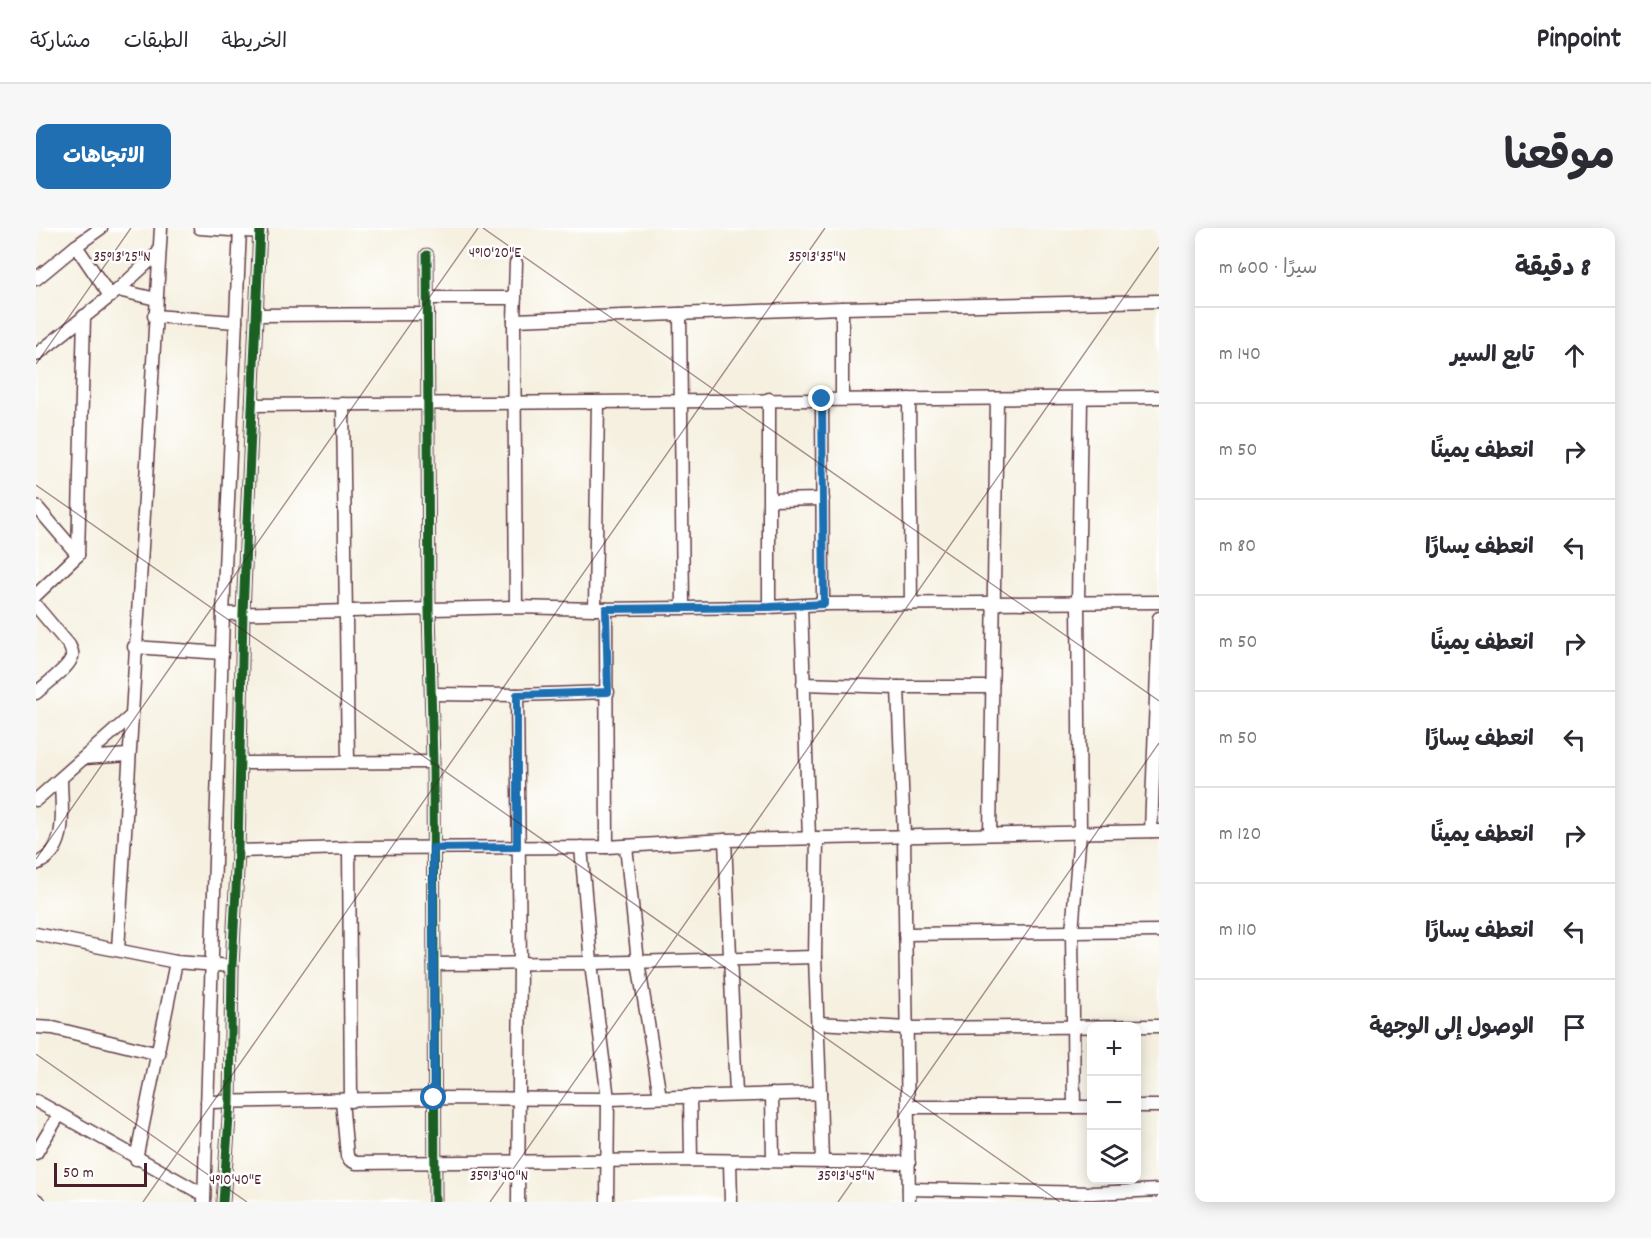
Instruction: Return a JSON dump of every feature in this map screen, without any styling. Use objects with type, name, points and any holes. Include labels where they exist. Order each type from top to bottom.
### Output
[{"type":"street","points":[[36,279],[101,228]]},
{"type":"street","points":[[117,950],[161,228]]},
{"type":"street","points":[[200,228],[261,230],[243,613],[241,763],[232,966],[230,1103],[223,1202]]},
{"type":"street","points":[[36,1101],[204,1198],[223,614],[240,229]]},
{"type":"street","points":[[76,246],[114,293],[156,299]]},
{"type":"street","points":[[36,355],[114,293],[158,253]]},
{"type":"street","points":[[428,255],[435,1202]]},
{"type":"street","points":[[516,263],[514,320],[516,607]]},
{"type":"street","points":[[428,298],[515,298]]},
{"type":"street","points":[[514,320],[842,308],[1159,301]]},
{"type":"street","points":[[842,308],[842,399]]},
{"type":"street","points":[[257,315],[428,314]]},
{"type":"street","points":[[680,314],[683,607]]},
{"type":"street","points":[[36,595],[78,555],[84,316]]},
{"type":"street","points":[[154,316],[236,322]]},
{"type":"street","points":[[252,405],[1159,397]]},
{"type":"street","points":[[769,399],[770,607]]},
{"type":"street","points":[[822,399],[824,604]]},
{"type":"street","points":[[909,399],[911,604]]},
{"type":"street","points":[[990,834],[997,399]]},
{"type":"street","points":[[1074,1107],[1072,932],[1080,832],[1078,603],[1081,399]]},
{"type":"street","points":[[598,402],[600,609],[608,692],[607,846]]},
{"type":"street","points":[[343,404],[348,762]]},
{"type":"street","points":[[770,500],[823,499]]},
{"type":"street","points":[[36,507],[78,555]]},
{"type":"street","points":[[223,614],[516,607],[600,609],[824,604],[1159,602]]},
{"type":"street","points":[[36,606],[69,645],[72,658],[36,693]]},
{"type":"street","points":[[801,606],[803,684],[813,838],[822,1161]]},
{"type":"street","points":[[238,851],[581,847],[725,840],[1155,831],[1159,618]]},
{"type":"street","points":[[134,647],[222,653]]},
{"type":"street","points":[[803,684],[993,687]]},
{"type":"street","points":[[898,687],[904,836],[909,1202]]},
{"type":"street","points":[[433,693],[517,695],[608,692]]},
{"type":"street","points":[[517,695],[520,964],[518,1202]]},
{"type":"street","points":[[36,800],[130,717]]},
{"type":"street","points":[[84,758],[128,755]]},
{"type":"street","points":[[241,763],[433,762]]},
{"type":"street","points":[[36,864],[48,858],[56,849],[61,832],[61,779]]},
{"type":"street","points":[[725,840],[736,1094]]},
{"type":"street","points":[[626,846],[638,962],[660,1097]]},
{"type":"street","points":[[581,847],[591,963],[608,1099],[607,1202]]},
{"type":"street","points":[[349,848],[347,1153],[350,1160],[435,1163],[691,1160],[909,1163]]},
{"type":"street","points":[[905,934],[1159,931]]},
{"type":"street","points":[[36,934],[176,962],[232,966]]},
{"type":"street","points":[[434,964],[591,963],[815,957]]},
{"type":"street","points":[[136,1159],[176,962]]},
{"type":"street","points":[[818,1023],[907,1028],[1159,1026]]},
{"type":"street","points":[[36,1027],[53,1028],[159,1054]]},
{"type":"street","points":[[207,1102],[434,1098],[608,1099],[819,1093]]},
{"type":"street","points":[[772,1094],[773,1161]]},
{"type":"street","points":[[690,1096],[691,1160]]},
{"type":"street","points":[[1141,1106],[1159,1106]]},
{"type":"street","points":[[908,1107],[1087,1107]]},
{"type":"street","points":[[36,1153],[59,1115]]},
{"type":"street","points":[[730,1161],[731,1202]]},
{"type":"street","points":[[909,1189],[1092,1197],[1159,1190]]},
{"type":"cycle path","points":[[223,1202],[230,1103],[243,613],[260,228]]},
{"type":"cycle path","points":[[427,255],[435,1202]]},
{"type":"route","points":[[434,1098],[433,848],[517,847],[517,695],[608,692],[606,609],[824,604],[822,399]]}]
